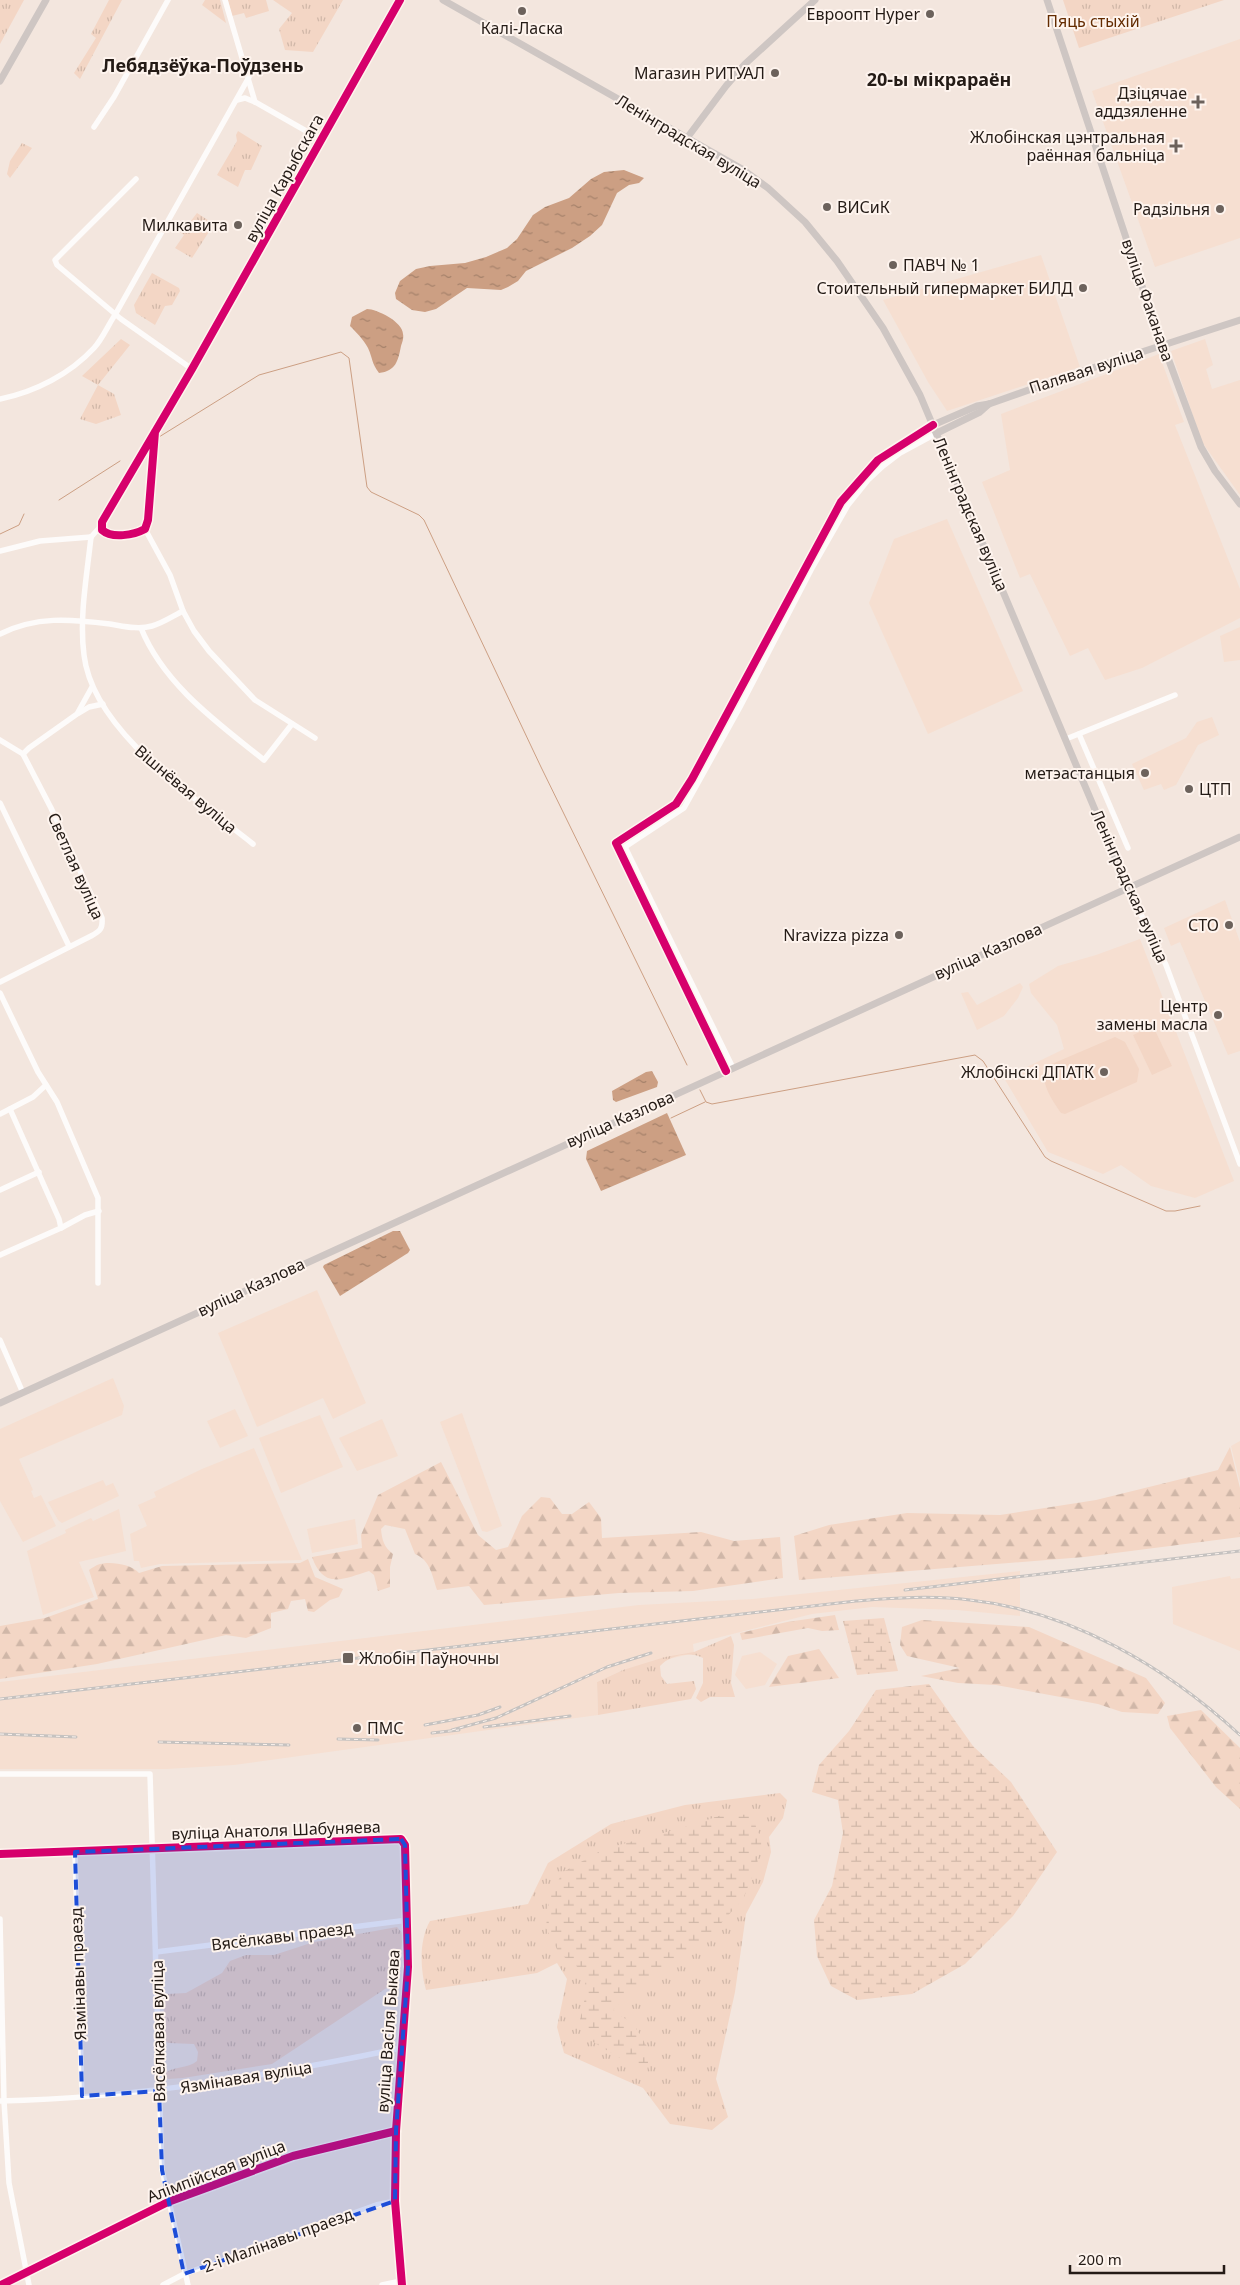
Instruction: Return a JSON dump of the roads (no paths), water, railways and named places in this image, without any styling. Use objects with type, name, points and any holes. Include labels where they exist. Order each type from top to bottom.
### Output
[{"type":"main road","points":[[0,81],[46,0]]},
{"type":"main road","name":"Ленінградская вуліца","points":[[443,0],[742,169],[791,207],[819,238],[883,328],[902,361],[937,433],[1128,888]]},
{"type":"main road","points":[[687,138],[745,64],[815,0]]},
{"type":"main road","name":"вуліца Факанава","points":[[1047,0],[1163,344],[1200,447],[1215,471],[1240,504]]},
{"type":"main road","name":"Палявая вуліца","points":[[933,425],[977,406],[989,404],[1163,344],[1240,320]]},
{"type":"main road","name":"Палявая вуліца","points":[[937,433],[980,412],[989,404]]},
{"type":"main road","name":"вуліца Казлова","points":[[0,1403],[1240,837]]},
{"type":"street","points":[[94,127],[114,97],[168,0]]},
{"type":"street","points":[[225,0],[255,102]]},
{"type":"street","name":"вуліца Карыбскага","points":[[91,537],[100,526],[192,368],[400,0]]},
{"type":"street","points":[[0,398],[45,384],[65,372],[95,347],[116,315],[249,77]]},
{"type":"street","points":[[243,90],[248,87],[253,92]]},
{"type":"street","points":[[243,90],[243,96],[246,98],[322,140]]},
{"type":"street","points":[[237,100],[252,97],[253,92]]},
{"type":"street","points":[[136,179],[55,260],[57,265],[116,315],[192,368]]},
{"type":"street","points":[[729,1069],[616,843],[676,804],[692,779],[841,502],[878,460],[933,425]]},
{"type":"street","points":[[100,526],[106,533],[113,535],[134,534],[145,528],[148,520],[155,432]]},
{"type":"street","points":[[729,1069],[625,847],[684,808],[736,715],[811,570],[848,505],[868,480],[883,466],[900,453],[937,433]]},
{"type":"street","points":[[145,528],[170,575],[183,611],[194,631],[228,673],[255,700],[315,738]]},
{"type":"street","points":[[0,551],[40,541],[91,537]]},
{"type":"street","name":"Вішнёвая вуліца","points":[[91,537],[84,621],[84,655],[92,687],[129,741],[147,758],[253,844]]},
{"type":"street","points":[[0,634],[19,624],[35,622],[84,621],[141,628],[153,626],[183,611]]},
{"type":"street","points":[[141,628],[147,644],[180,687],[200,709],[264,760],[292,724]]},
{"type":"street","points":[[77,714],[92,687]]},
{"type":"street","points":[[1066,739],[1175,695]]},
{"type":"street","points":[[0,740],[23,754],[77,714],[89,707],[103,704]]},
{"type":"street","points":[[1079,734],[1128,848]]},
{"type":"street","name":"Светлая вуліца","points":[[0,982],[100,931],[102,926],[102,918],[51,808],[23,754]]},
{"type":"street","points":[[0,803],[69,946]]},
{"type":"street","name":"Ленінградская вуліца","points":[[1128,888],[1166,966],[1240,1164]]},
{"type":"street","points":[[0,993],[46,1085],[58,1102],[98,1198],[98,1283]]},
{"type":"street","points":[[0,1114],[33,1097],[46,1085]]},
{"type":"street","points":[[10,1109],[39,1172],[61,1228]]},
{"type":"street","points":[[0,1190],[39,1172]]},
{"type":"street","points":[[0,1254],[61,1228],[85,1215],[99,1211]]},
{"type":"street","points":[[0,1340],[23,1392]]},
{"type":"street","name":"Вясёлкавая вуліца","points":[[0,1774],[150,1774],[162,2170],[188,2285]]},
{"type":"street","name":"вуліца Анатоля Шабуняева","points":[[0,1854],[401,1839]]},
{"type":"street","name":"вуліца Васіля Быкава","points":[[401,1839],[405,1845],[408,1920],[408,1967],[396,2130],[395,2201],[401,2283]]},
{"type":"street","name":"Язмінавы праезд","points":[[75,1852],[82,2096]]},
{"type":"street","points":[[0,1920],[2,2101],[9,2183],[29,2285]]},
{"type":"street","name":"Вясёлкавы праезд","points":[[156,1952],[408,1920]]},
{"type":"street","name":"Язмінавая вуліца","points":[[2,2101],[159,2091],[286,2072],[401,2048]]},
{"type":"street","name":"Алімпійская вуліца","points":[[1,2285],[168,2202],[293,2156],[396,2130]]},
{"type":"street","name":"2-і Малінавы праезд","points":[[163,2285],[184,2274],[376,2205],[395,2201]]},
{"type":"street","points":[[382,2285],[401,2283]]},
{"type":"water","points":[[624,170],[644,178],[639,183],[629,185],[617,193],[602,225],[572,248],[526,271],[518,281],[508,287],[501,290],[467,288],[436,309],[425,312],[412,310],[396,299],[395,293],[400,281],[416,269],[465,263],[507,248],[517,239],[533,215],[545,207],[569,198],[591,179],[604,172]]},
{"type":"water","points":[[367,309],[377,311],[389,317],[402,329],[403,339],[397,361],[393,368],[385,372],[379,373],[366,345],[350,326],[352,317]]},
{"type":"water","points":[[652,1071],[658,1082],[657,1087],[616,1102],[613,1100],[612,1091],[646,1072]]},
{"type":"water","points":[[667,1113],[686,1155],[601,1191],[586,1159],[587,1151]]},
{"type":"water","points":[[393,1231],[400,1231],[410,1250],[408,1253],[340,1296],[323,1267],[324,1265]]},
{"type":"waterway","points":[[159,437],[259,375],[341,352],[349,358],[367,487],[371,492],[419,515],[424,520],[541,767],[687,1065]]},
{"type":"waterway","points":[[59,500],[120,461]]},
{"type":"waterway","points":[[0,534],[19,525],[24,514]]},
{"type":"waterway","points":[[700,1090],[706,1102],[712,1104],[975,1055],[983,1061],[1045,1157],[1166,1211],[1200,1206]]},
{"type":"waterway","points":[[671,1118],[705,1102]]},
{"type":"railway","points":[[905,1590],[1240,1551]]},
{"type":"railway","points":[[0,1699],[856,1601],[927,1597],[970,1600],[1008,1606],[1044,1616],[1080,1630],[1115,1646],[1149,1665],[1211,1710],[1240,1735]]},
{"type":"railway","points":[[452,1730],[496,1718],[607,1667],[651,1653]]},
{"type":"railway","points":[[425,1725],[478,1715],[500,1707]]},
{"type":"railway","points":[[484,1727],[570,1716]]},
{"type":"railway","points":[[432,1733],[459,1730]]},
{"type":"railway","points":[[0,1734],[76,1737]]},
{"type":"railway","points":[[338,1739],[378,1740]]},
{"type":"railway","points":[[159,1742],[289,1745]]},
{"type":"place","name":"Калі-Ласка","points":[[522,11]]},
{"type":"place","name":"Евроопт Hyper","points":[[930,14]]},
{"type":"place","name":"Магазин РИТУАЛ","points":[[775,73]]},
{"type":"place","name":"Дзіцячае аддзяленне","points":[[1198,102]]},
{"type":"place","name":"Жлобінская цэнтральная раённая бальніца","points":[[1176,146]]},
{"type":"place","name":"ВИСиК","points":[[827,207]]},
{"type":"place","name":"Радзільня","points":[[1220,209]]},
{"type":"place","name":"Милкавита","points":[[238,225]]},
{"type":"place","name":"ПАВЧ № 1","points":[[893,265]]},
{"type":"place","name":"Стоительный гипермаркет БИЛД","points":[[1083,288]]},
{"type":"place","name":"метэастанцыя","points":[[1145,773]]},
{"type":"place","name":"ЦТП","points":[[1189,789]]},
{"type":"place","name":"СТО","points":[[1229,925]]},
{"type":"place","name":"Nravizza pizza","points":[[899,935]]},
{"type":"place","name":"Центр замены масла","points":[[1218,1015]]},
{"type":"place","name":"Жлобінскі ДПАТК","points":[[1104,1072]]},
{"type":"place","name":"Жлобін Паўночны","points":[[348,1658]]},
{"type":"place","name":"ПМС","points":[[357,1728]]},
{"type":"district","name":"Лебядзёўка-Поўдзень","points":[[203,65]]},
{"type":"district","name":"20-ы мікрараён","points":[[939,79]]},
{"type":"park label","name":"Пяць стыхій","points":[[1093,21]]}]
